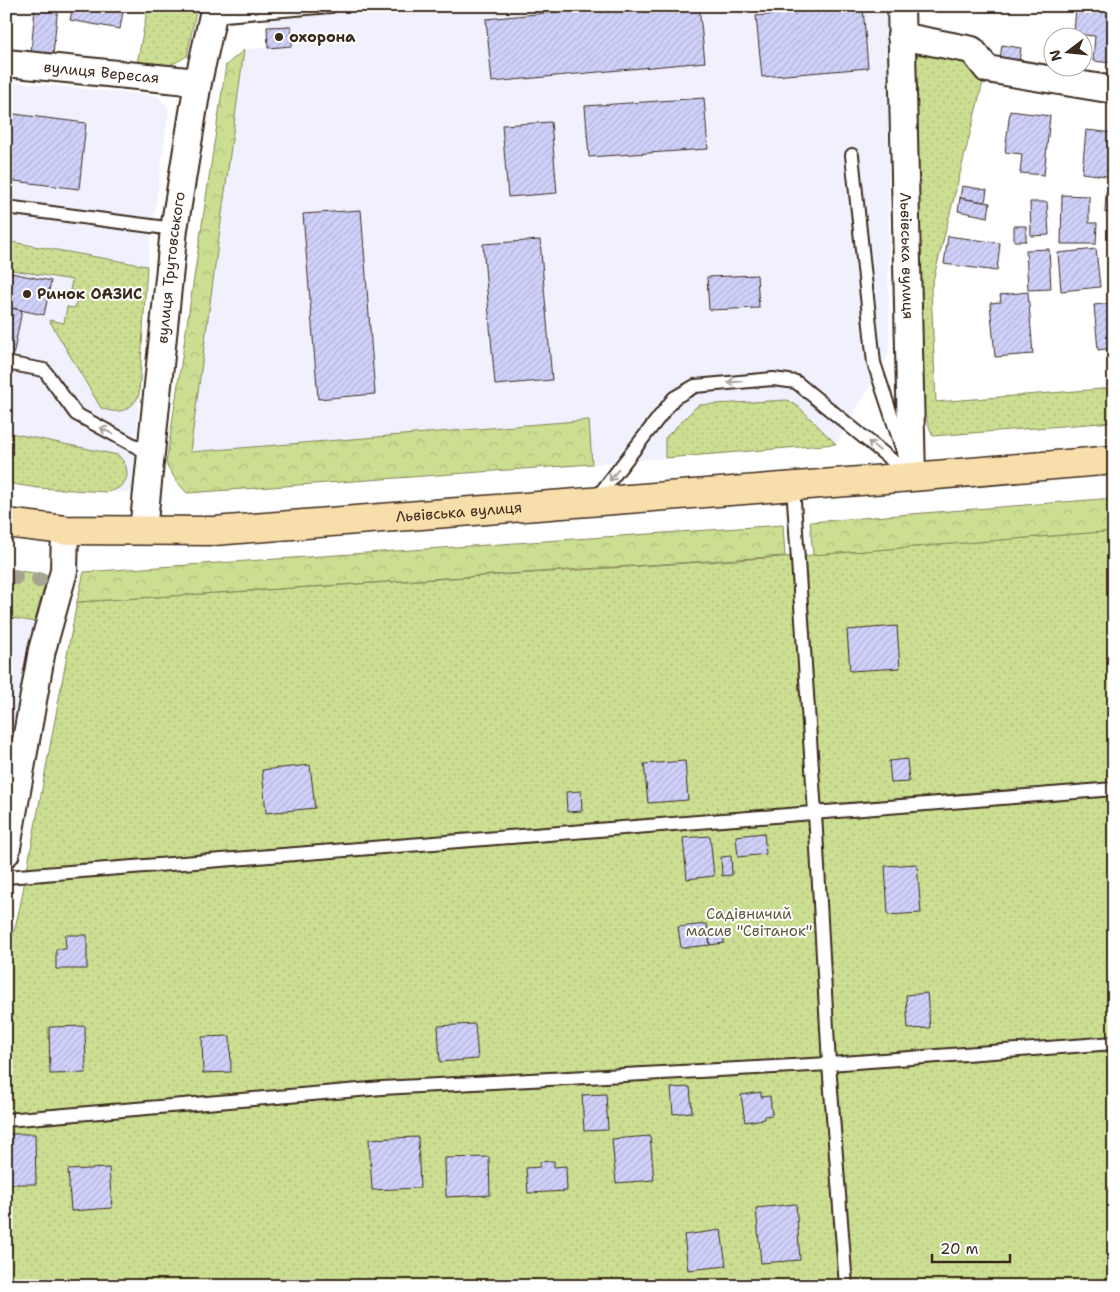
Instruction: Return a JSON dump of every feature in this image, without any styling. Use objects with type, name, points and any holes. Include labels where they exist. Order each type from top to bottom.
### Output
[{"type":"main road","name":"Львівська вулиця","points":[[6,523],[65,530],[214,531],[1114,460]]},
{"type":"street","name":"Львівська вулиця","points":[[901,6],[912,477]]},
{"type":"street","name":"вулиця Трутовського","points":[[143,531],[174,229],[198,82],[214,11]]},
{"type":"street","points":[[901,36],[972,50],[988,69],[1114,90]]},
{"type":"street","name":"вулиця Вересая","points":[[6,63],[198,82]]},
{"type":"street","points":[[6,853],[42,650],[64,571],[65,530]]},
{"type":"lane","points":[[214,11],[330,6]]},
{"type":"lane","points":[[852,155],[874,362],[912,477]]},
{"type":"lane","points":[[6,207],[174,229]]},
{"type":"lane","points":[[6,363],[44,370],[76,414],[150,454]]},
{"type":"lane","points":[[594,501],[674,398],[695,386],[773,379],[796,382],[912,477]]},
{"type":"lane","points":[[792,486],[815,813],[829,1064],[846,1286]]},
{"type":"lane","points":[[6,877],[1114,788]]},
{"type":"lane","points":[[6,1120],[382,1088],[829,1064],[1114,1043]]},
{"type":"shaded area","points":[[267,6],[886,6],[889,353],[836,444],[592,464],[589,420],[189,453],[244,50],[268,47]]},
{"type":"shaded area","points":[[6,81],[158,96],[169,109],[147,266],[133,493],[38,488],[6,483]]},
{"type":"shaded area","points":[[6,617],[36,622],[6,787]]},
{"type":"green space","points":[[148,6],[197,6],[187,56],[175,63],[163,66],[137,64]]},
{"type":"green space","points":[[244,50],[190,452],[589,420],[592,464],[187,493],[177,482],[166,464],[226,65]]},
{"type":"green space","points":[[926,50],[968,57],[984,78],[931,289],[936,402],[1114,388],[1114,422],[933,436],[920,404],[914,58]]},
{"type":"green space","points":[[6,241],[147,266],[139,395],[128,408],[113,411],[101,408],[49,320],[64,323],[67,307],[75,308],[78,293],[70,291],[72,280],[6,269]]},
{"type":"green space","points":[[787,400],[799,407],[836,444],[665,458],[665,438],[698,405]]},
{"type":"green space","points":[[6,432],[118,455],[126,467],[127,473],[124,483],[106,492],[38,488],[6,483]]},
{"type":"green space","points":[[1114,498],[1114,531],[813,555],[810,522]]},
{"type":"green space","points":[[783,525],[785,556],[77,602],[84,572]]},
{"type":"green space","name":"Садівничий масив \"Світанок\"","points":[[1114,531],[1114,1286],[6,1286],[6,964],[20,907],[77,602],[813,555]]},
{"type":"green space","points":[[6,569],[48,575],[49,581],[36,622],[6,617]]},
{"type":"building","points":[[35,6],[58,6],[53,55],[31,53]]},
{"type":"building","points":[[73,6],[124,6],[120,29],[70,20]]},
{"type":"building","points":[[617,6],[699,6],[705,62],[492,82],[486,19]]},
{"type":"building","points":[[1076,6],[1114,8],[1114,78],[1111,77],[1112,63],[1093,61],[1095,36],[1092,36],[1092,28],[1074,28]]},
{"type":"building","points":[[863,7],[868,68],[762,77],[756,16]]},
{"type":"building","name":"охорона","points":[[291,26],[292,46],[268,48],[267,27]]},
{"type":"building","points":[[1002,45],[1021,48],[1019,62],[1000,59]]},
{"type":"building","points":[[704,98],[708,149],[589,157],[585,106]]},
{"type":"building","points":[[1010,111],[1050,116],[1044,175],[1020,173],[1022,154],[1005,152]]},
{"type":"building","points":[[6,113],[86,123],[79,189],[6,180]]},
{"type":"building","points":[[551,122],[557,193],[508,197],[502,125]]},
{"type":"building","points":[[1086,130],[1114,133],[1114,177],[1082,173]]},
{"type":"building","points":[[962,186],[987,190],[985,202],[960,198]]},
{"type":"building","points":[[1106,192],[1114,193],[1114,213],[1105,213]]},
{"type":"building","points":[[1062,195],[1089,196],[1089,223],[1097,223],[1096,244],[1061,244]]},
{"type":"building","points":[[960,198],[990,203],[988,217],[958,211]]},
{"type":"building","points":[[1030,202],[1047,202],[1049,235],[1031,236]]},
{"type":"building","points":[[361,210],[375,394],[318,399],[303,214]]},
{"type":"building","points":[[1014,226],[1026,226],[1026,241],[1014,241]]},
{"type":"building","points":[[948,236],[1000,243],[997,271],[944,264]]},
{"type":"building","points":[[540,240],[552,380],[495,385],[483,244]]},
{"type":"building","points":[[1049,249],[1051,289],[1028,290],[1026,250]]},
{"type":"building","points":[[1096,249],[1100,287],[1061,291],[1058,253]]},
{"type":"building","name":"Ринок ОАЗИС","points":[[6,272],[51,281],[44,315],[6,307]]},
{"type":"building","points":[[757,275],[759,308],[709,310],[707,277]]},
{"type":"building","points":[[1028,292],[1033,354],[995,357],[990,303],[1001,302],[1000,295]]},
{"type":"building","points":[[1114,303],[1114,348],[1098,350],[1094,305]]},
{"type":"building","points":[[6,307],[22,310],[6,392]]},
{"type":"building","points":[[897,626],[900,668],[850,671],[847,630]]},
{"type":"building","points":[[907,759],[909,782],[891,783],[889,761]]},
{"type":"building","points":[[685,761],[688,800],[648,803],[644,764]]},
{"type":"building","points":[[310,765],[315,808],[266,813],[262,770]]},
{"type":"building","points":[[581,791],[582,811],[567,812],[566,792]]},
{"type":"building","points":[[764,833],[766,854],[738,857],[736,836]]},
{"type":"building","points":[[710,836],[714,876],[687,879],[683,838]]},
{"type":"building","points":[[731,856],[732,875],[722,876],[721,857]]},
{"type":"building","points":[[917,864],[921,913],[888,915],[885,866]]},
{"type":"building","points":[[707,924],[710,945],[681,948],[678,927]]},
{"type":"building","points":[[723,930],[724,943],[710,945],[708,931]]},
{"type":"building","points":[[65,935],[87,935],[87,969],[56,969],[56,949],[66,949]]},
{"type":"building","points":[[927,993],[930,1028],[908,1029],[906,995]]},
{"type":"building","points":[[475,1024],[478,1059],[440,1062],[438,1026]]},
{"type":"building","points":[[85,1026],[86,1073],[50,1074],[49,1027]]},
{"type":"building","points":[[230,1036],[231,1072],[203,1073],[202,1037]]},
{"type":"building","points":[[690,1087],[692,1112],[673,1114],[671,1088]]},
{"type":"building","points":[[761,1092],[761,1097],[770,1096],[772,1115],[764,1116],[764,1119],[745,1122],[741,1095]]},
{"type":"building","points":[[606,1094],[608,1130],[584,1131],[582,1095]]},
{"type":"building","points":[[6,1134],[35,1134],[36,1184],[6,1184]]},
{"type":"building","points":[[650,1136],[654,1180],[616,1183],[612,1139]]},
{"type":"building","points":[[418,1137],[420,1188],[372,1190],[369,1139]]},
{"type":"building","points":[[489,1157],[490,1195],[446,1197],[445,1158]]},
{"type":"building","points":[[554,1161],[554,1167],[566,1166],[567,1191],[528,1193],[526,1168],[540,1167],[540,1162]]},
{"type":"building","points":[[109,1168],[112,1208],[71,1211],[68,1170]]},
{"type":"building","points":[[796,1204],[800,1260],[761,1263],[756,1208]]},
{"type":"building","points":[[721,1230],[726,1266],[688,1270],[684,1235]]},
{"type":"place","name":"охорона","points":[[279,37]]},
{"type":"place","name":"Ринок ОАЗИС","points":[[27,294]]}]
